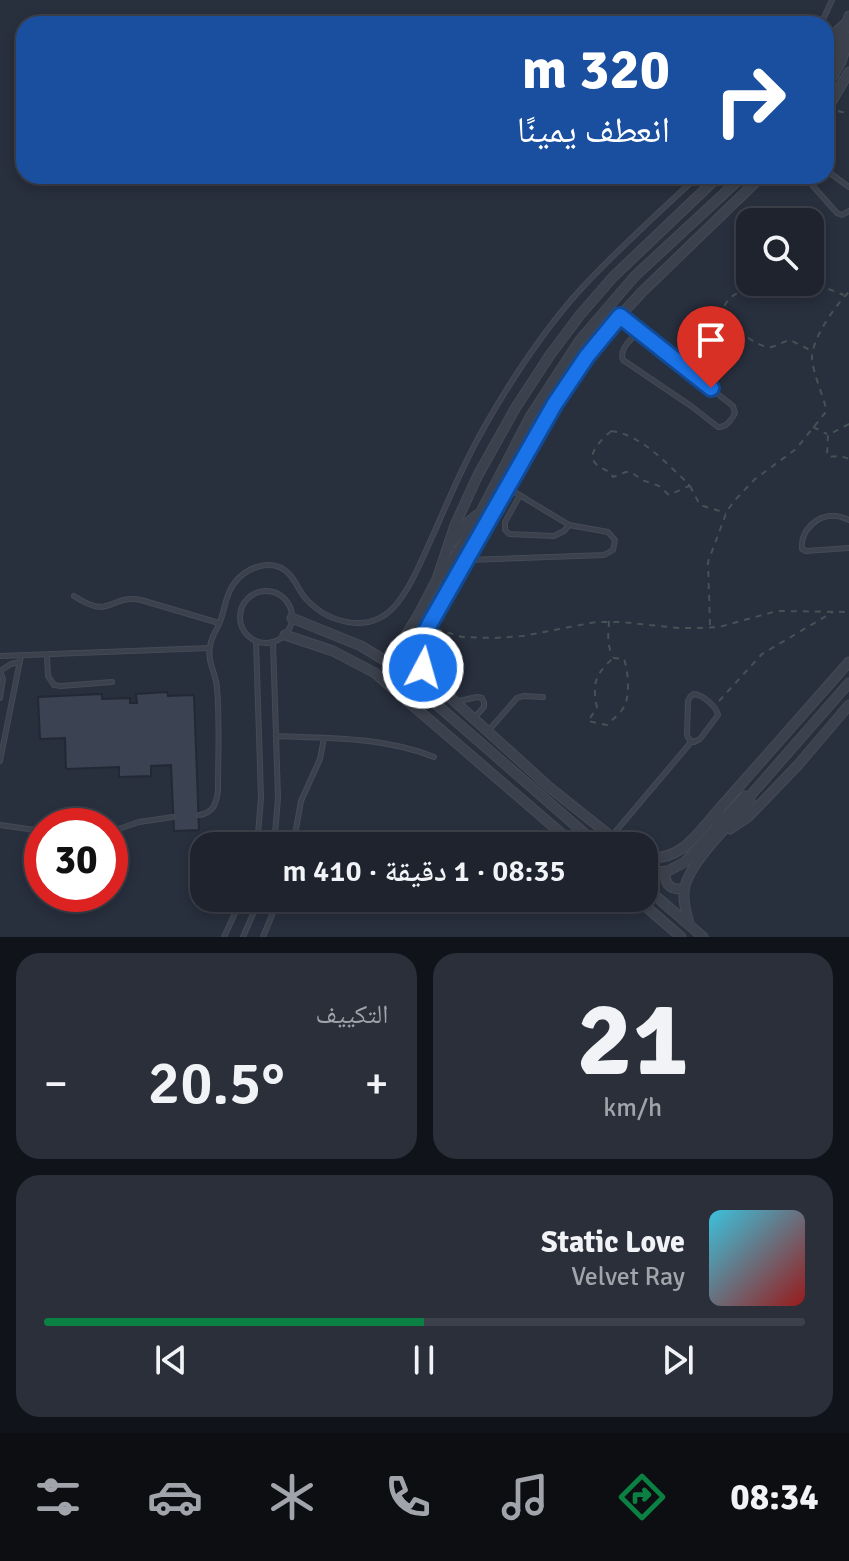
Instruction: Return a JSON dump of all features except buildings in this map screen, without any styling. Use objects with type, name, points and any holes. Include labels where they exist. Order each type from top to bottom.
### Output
[{"type":"street","points":[[834,35],[848,20]]},
{"type":"street","points":[[834,75],[834,60],[848,20]]},
{"type":"street","points":[[834,75],[849,37]]},
{"type":"street","points":[[834,97],[849,72]]},
{"type":"street","points":[[389,663],[437,579],[455,525],[478,475],[516,407],[550,355],[613,277],[711,184]]},
{"type":"street","points":[[437,579],[460,549],[530,417],[580,340],[635,276],[734,184]]},
{"type":"street","points":[[605,832],[538,777],[430,679],[423,668],[421,643],[570,380],[620,316],[754,184]]},
{"type":"street","points":[[448,547],[479,513]]},
{"type":"street","points":[[292,618],[337,635],[389,663],[583,832]]},
{"type":"street","points":[[416,619],[429,625]]},
{"type":"street","points":[[285,635],[333,651],[365,666],[401,693],[560,832]]},
{"type":"street","points":[[365,666],[374,653]]},
{"type":"street","points":[[658,858],[679,852],[690,843],[849,662]]},
{"type":"street","points":[[658,872],[685,862],[750,801],[750,796],[849,683]]},
{"type":"street","points":[[689,924],[684,889],[691,868],[720,829],[748,817],[849,705]]},
{"type":"street","points":[[518,775],[538,777]]},
{"type":"street","points":[[720,808],[717,817],[720,829]]},
{"type":"street","points":[[665,872],[665,881],[669,886],[684,889]]},
{"type":"street","points":[[658,898],[703,937]]},
{"type":"street","points":[[652,912],[681,937]]},
{"type":"lane","points":[[199,815],[212,809],[218,791],[217,688],[209,648],[228,593],[237,580],[252,568],[265,565],[277,567],[288,573],[312,604],[346,622],[365,624],[392,609],[421,561],[470,453],[524,363],[596,273],[690,184]]},
{"type":"lane","points":[[812,184],[837,213],[842,215],[849,211]]},
{"type":"lane","points":[[620,316],[733,406],[735,413],[727,425],[718,427],[623,360],[623,350],[635,336],[641,334]]},
{"type":"lane","points":[[466,560],[604,555],[614,547],[614,537],[608,532],[569,525],[507,487]]},
{"type":"lane","points":[[520,495],[505,522],[505,530],[509,534],[554,536],[569,525]]},
{"type":"lane","points":[[849,520],[834,516],[818,520],[806,530],[801,545],[806,551],[849,548]]},
{"type":"lane","points":[[270,591],[280,595],[290,607],[292,618],[285,635],[273,642],[256,641],[247,635],[240,621],[243,605],[254,594],[270,591]]},
{"type":"lane","points":[[74,596],[101,608],[123,600],[141,600],[219,623]]},
{"type":"lane","points":[[256,641],[261,798],[258,832]]},
{"type":"lane","points":[[273,642],[278,807],[275,832]]},
{"type":"lane","points":[[0,656],[20,659],[47,655],[209,648]]},
{"type":"lane","points":[[47,655],[48,679],[54,685],[112,682]]},
{"type":"lane","points":[[0,698],[3,679],[0,671],[20,659]]},
{"type":"lane","points":[[0,761],[20,659]]},
{"type":"lane","points":[[615,832],[692,741],[700,739],[717,717],[717,710],[699,694],[689,698],[687,735],[692,741]]},
{"type":"lane","points":[[487,732],[517,698],[543,697]]},
{"type":"lane","points":[[455,702],[482,698],[484,707],[473,719]]},
{"type":"lane","points":[[276,736],[395,744],[434,757]]},
{"type":"lane","points":[[295,832],[301,801],[320,759],[324,737]]},
{"type":"lane","points":[[128,826],[173,817]]},
{"type":"lane","points":[[0,825],[24,828]]},
{"type":"lane","points":[[224,937],[236,912]]},
{"type":"lane","points":[[243,937],[254,912]]},
{"type":"lane","points":[[263,937],[273,912]]},
{"type":"path","points":[[710,627],[708,562],[726,513],[755,479],[796,449],[825,413],[813,352],[821,331],[847,294],[824,287]]},
{"type":"path","points":[[736,293],[725,303],[723,310],[731,323],[748,337],[766,346],[790,340],[813,352]]},
{"type":"path","points":[[828,435],[849,424]]},
{"type":"path","points":[[813,427],[828,435]]},
{"type":"path","points":[[689,485],[669,495],[657,485],[629,472],[614,478],[609,470],[593,460],[595,447],[611,431],[633,437],[689,485],[700,505],[726,513]]},
{"type":"path","points":[[828,435],[828,456],[849,459]]},
{"type":"path","points":[[429,625],[453,635],[488,639],[609,621],[678,628],[710,627],[777,611],[849,612]]},
{"type":"path","points":[[714,707],[762,654],[834,612]]},
{"type":"path","points":[[609,621],[608,642],[613,658]]},
{"type":"path","points":[[613,658],[626,662],[624,706],[607,725],[591,723],[588,721],[597,708],[598,672],[613,658]]},
{"type":"route","points":[[423,668],[420,655],[422,637],[554,405],[587,356],[620,316],[711,388]]}]
